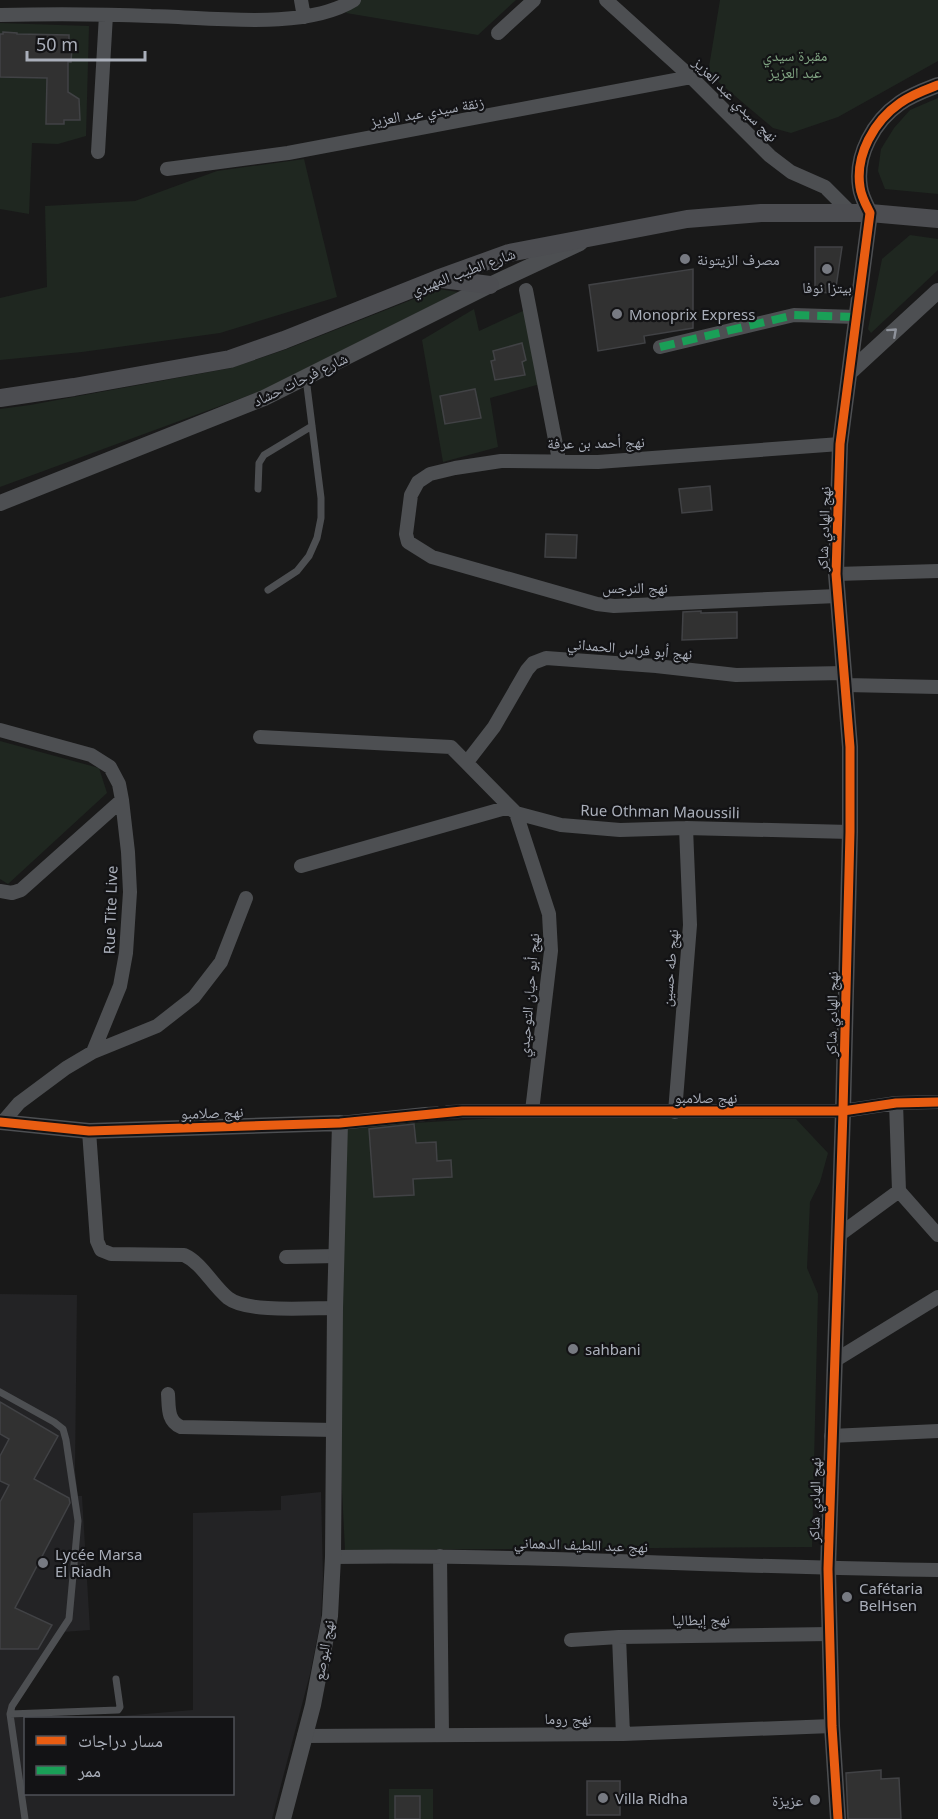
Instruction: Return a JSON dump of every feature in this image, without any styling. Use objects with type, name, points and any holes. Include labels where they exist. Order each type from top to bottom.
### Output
[{"type":"main road","name":"شارع الطيب المهيري","points":[[0,398],[230,359],[509,253],[687,219],[761,213],[850,212],[938,219]]},
{"type":"main road","points":[[437,279],[490,285]]},
{"type":"street","points":[[3,0],[2,15],[149,15],[270,20],[304,17],[340,9],[354,0]]},
{"type":"street","points":[[148,0],[149,15]]},
{"type":"street","points":[[302,0],[304,17]]},
{"type":"street","points":[[498,33],[534,0]]},
{"type":"street","name":"نهج سيدي عبد العزيز","points":[[606,0],[691,77],[770,156],[791,172],[825,188],[850,212]]},
{"type":"street","points":[[98,152],[106,15]]},
{"type":"street","name":"زنقة سيدي عبد العزيز","points":[[167,169],[288,153],[691,77]]},
{"type":"street","points":[[870,213],[860,190],[858,173],[860,158],[868,140],[882,120],[899,103],[938,85]]},
{"type":"street","name":"نهج الهادي شاكر","points":[[838,1819],[831,1726],[828,1569],[843,1111],[850,747],[836,574],[840,444],[870,213]]},
{"type":"street","name":"شارع فرحات حشاد","points":[[0,503],[264,398],[490,285],[592,238]]},
{"type":"street","points":[[526,290],[559,460]]},
{"type":"street","points":[[850,372],[938,291]]},
{"type":"street","points":[[660,347],[794,315],[856,317]]},
{"type":"street","name":"نهج أحمد بن عرفة","points":[[408,543],[406,534],[411,495],[418,482],[430,474],[501,461],[598,462],[840,444]]},
{"type":"street","name":"نهج النرجس","points":[[408,543],[432,557],[597,604],[614,606],[837,596]]},
{"type":"street","points":[[836,574],[938,571]]},
{"type":"street","name":"نهج أبو فراس الحمداني","points":[[467,762],[494,727],[527,670],[533,663],[546,658],[656,666],[736,675],[846,679],[938,687]]},
{"type":"street","name":"Rue Tite Live","points":[[0,730],[91,755],[110,766],[119,784],[128,852],[130,892],[126,953],[120,986],[93,1052]]},
{"type":"street","name":"نهج أبو حيان التوحيدي","points":[[260,737],[446,746],[454,749],[516,813],[544,895],[551,928],[551,951],[532,1111]]},
{"type":"street","points":[[0,891],[12,893],[21,890],[122,800]]},
{"type":"street","name":"Rue Othman Maoussili","points":[[301,866],[496,811],[511,809],[516,813],[554,824],[584,828],[850,832]]},
{"type":"street","name":"نهج طه حسين","points":[[675,1112],[690,925],[686,828]]},
{"type":"street","points":[[1,1123],[19,1103],[66,1068],[93,1052],[157,1026],[194,997],[221,962],[246,898]]},
{"type":"street","name":"نهج صلامبو","points":[[462,1111],[843,1111],[896,1103],[938,1102]]},
{"type":"street","points":[[896,1103],[899,1191],[938,1235]]},
{"type":"street","name":"نهج صلامبو","points":[[1,1123],[89,1131],[340,1123],[425,1113]]},
{"type":"street","name":"نهج البوصع","points":[[283,1819],[314,1705],[330,1616],[333,1557],[335,1308],[340,1123]]},
{"type":"street","points":[[89,1131],[97,1241],[101,1250],[111,1254],[184,1256],[192,1260],[227,1297],[248,1307],[335,1308]]},
{"type":"street","points":[[838,1235],[899,1191]]},
{"type":"street","points":[[286,1257],[337,1256]]},
{"type":"street","points":[[834,1360],[938,1297]]},
{"type":"street","points":[[168,1394],[170,1417],[176,1425],[181,1427],[335,1430]]},
{"type":"street","points":[[831,1436],[938,1431]]},
{"type":"street","points":[[440,1556],[442,1735]]},
{"type":"street","name":"نهج عبد اللطيف الدهماني","points":[[333,1557],[440,1556],[828,1569],[938,1570]]},
{"type":"street","name":"نهج إيطاليا","points":[[571,1640],[619,1637],[830,1634]]},
{"type":"street","points":[[619,1637],[623,1734]]},
{"type":"street","name":"نهج روما","points":[[304,1736],[623,1734],[831,1726]]},
{"type":"lane","points":[[268,591],[297,571],[309,556],[317,538],[321,518],[321,498],[306,376]]},
{"type":"lane","points":[[258,489],[259,463],[264,455],[312,426]]},
{"type":"lane","points":[[0,1392],[63,1429],[78,1521],[69,1619],[12,1706],[10,1714],[25,1819]]},
{"type":"lane","points":[[10,1714],[118,1710],[120,1707],[116,1679]]},
{"type":"shaded area","points":[[0,1294],[77,1295],[75,1470],[78,1496],[82,1496],[90,1630],[63,1632],[12,1712],[83,1717],[24,1717],[24,1795],[234,1795],[234,1717],[109,1717],[193,1710],[193,1513],[281,1510],[281,1496],[321,1492],[323,1577],[321,1619],[310,1674],[272,1819],[0,1819]]},
{"type":"green space","points":[[356,0],[516,0],[478,35],[346,13]]},
{"type":"green space","name":"مقبرة سيدي عبد العزيز","points":[[720,0],[938,0],[938,61],[838,117],[791,133],[773,128],[708,73]]},
{"type":"green space","points":[[0,23],[89,26],[86,136],[58,144],[32,143],[29,214],[0,209]]},
{"type":"green space","points":[[938,98],[938,194],[885,189],[878,171],[881,149],[894,128],[910,110]]},
{"type":"green space","points":[[304,159],[337,297],[220,333],[82,352],[0,360],[0,298],[47,287],[45,206],[135,201],[217,171]]},
{"type":"green space","points":[[910,235],[938,239],[938,270],[871,333],[868,329],[882,259]]},
{"type":"green space","points":[[439,289],[458,292],[269,388],[0,487],[0,409],[231,368],[287,349]]},
{"type":"green space","points":[[474,309],[479,331],[525,310],[540,384],[490,398],[498,447],[443,462],[422,340]]},
{"type":"green space","points":[[0,741],[99,768],[107,793],[8,884],[0,879]]},
{"type":"green space","points":[[530,1116],[796,1119],[828,1153],[820,1182],[810,1202],[807,1268],[818,1294],[812,1547],[345,1550],[339,1430],[346,1127]]},
{"type":"green space","points":[[389,1789],[433,1789],[433,1819],[389,1819]]},
{"type":"building","points":[[3,32],[69,35],[69,48],[72,48],[71,62],[68,62],[68,92],[79,99],[80,120],[64,120],[64,124],[46,124],[47,78],[0,77],[0,34]]},
{"type":"building","name":"بيتزا نوفا","points":[[815,247],[842,247],[835,294],[815,291]]},
{"type":"building","points":[[693,269],[693,328],[644,336],[645,343],[598,351],[589,285]]},
{"type":"building","points":[[522,343],[526,360],[522,362],[525,375],[495,380],[491,361],[495,360],[493,351]]},
{"type":"building","points":[[475,389],[481,418],[445,424],[440,396]]},
{"type":"building","points":[[710,486],[712,510],[682,513],[679,489]]},
{"type":"building","points":[[546,534],[577,535],[576,558],[545,557]]},
{"type":"building","points":[[701,611],[701,613],[737,612],[737,638],[682,640],[683,612]]},
{"type":"building","points":[[414,1124],[416,1143],[436,1142],[437,1161],[451,1160],[452,1177],[413,1179],[414,1195],[374,1197],[369,1129]]},
{"type":"building","points":[[0,1402],[58,1436],[34,1479],[69,1498],[70,1503],[15,1608],[52,1625],[38,1649],[0,1649],[0,1502],[9,1485],[0,1481],[0,1456],[9,1439],[0,1434]]},
{"type":"building","points":[[881,1770],[881,1779],[899,1778],[901,1819],[848,1819],[846,1773]]},
{"type":"building","name":"Villa Ridha","points":[[587,1781],[620,1781],[620,1815],[587,1815]]},
{"type":"building","points":[[395,1796],[420,1796],[420,1819],[395,1819]]},
{"type":"tunnel","points":[[425,1114],[462,1111]]},
{"type":"marked path","points":[[660,347],[794,315],[856,317]]},
{"type":"cycle path","points":[[838,1819],[832,1726],[828,1569],[850,832],[850,747],[836,574],[840,444],[870,213],[860,187],[860,163],[868,140],[882,119],[900,103],[938,85]]},
{"type":"cycle path","points":[[0,1122],[89,1131],[340,1123],[462,1111],[843,1111],[896,1103],[938,1102]]},
{"type":"place","name":"مصرف الزيتونة","points":[[685,259]]},
{"type":"place","name":"بيتزا نوفا","points":[[827,269]]},
{"type":"place","name":"Monoprix Express","points":[[617,314]]},
{"type":"place","name":"sahbani","points":[[573,1349]]},
{"type":"place","name":"Lycée Marsa El Riadh","points":[[43,1563]]},
{"type":"place","name":"Cafétaria BelHsen","points":[[847,1597]]},
{"type":"place","name":"Villa Ridha","points":[[603,1798]]},
{"type":"place","name":"عزيزة","points":[[815,1800]]}]
